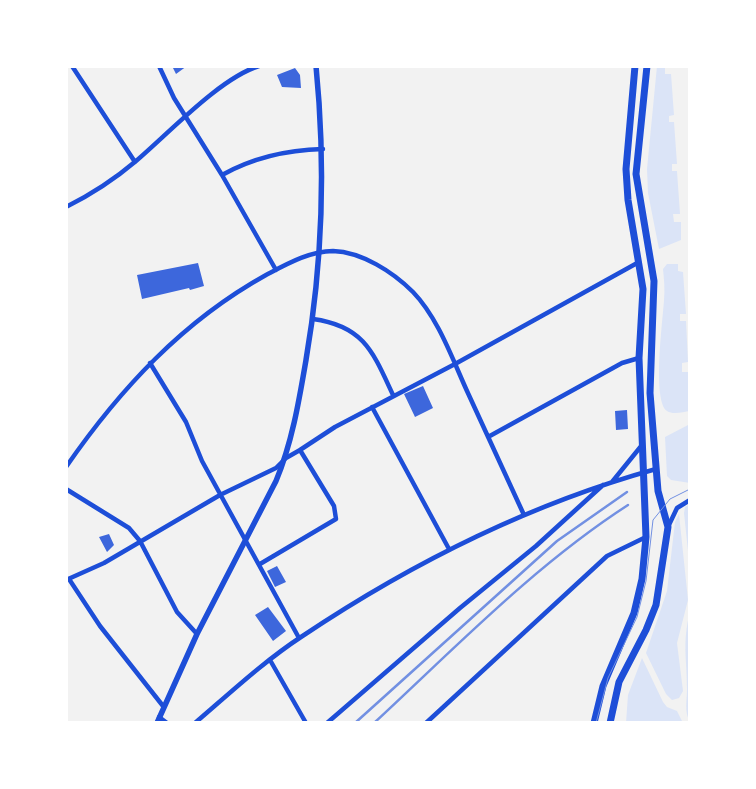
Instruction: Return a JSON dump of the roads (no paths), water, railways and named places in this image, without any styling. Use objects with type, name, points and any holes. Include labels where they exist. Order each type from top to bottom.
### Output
[{"type":"main road","points":[[594,723],[603,686],[634,613],[642,579],[646,537],[645,472],[642,445],[639,358],[643,289],[628,200],[626,169],[635,66]]},
{"type":"main road","points":[[610,723],[619,682],[646,630],[656,605],[668,526],[660,502],[656,469],[650,370],[654,281],[636,174],[646,66]]},
{"type":"street","points":[[72,66],[135,162]]},
{"type":"street","points":[[159,66],[185,117],[222,175],[276,270]]},
{"type":"street","points":[[66,207],[135,162],[242,69],[260,66]]},
{"type":"street","points":[[168,723],[158,720],[163,706],[197,634],[246,541],[286,458],[313,319],[320,252],[323,149],[316,66]]},
{"type":"street","points":[[222,175],[261,157],[323,149]]},
{"type":"street","points":[[66,467],[115,403],[150,363],[179,335],[210,310],[295,260],[320,252],[334,251],[373,263],[400,281],[429,313],[455,364],[524,515]]},
{"type":"street","points":[[163,706],[100,626],[68,580],[104,563],[220,495],[276,468],[286,458],[393,395],[455,364],[639,262]]},
{"type":"street","points":[[313,319],[339,324],[356,333],[373,355],[393,395]]},
{"type":"street","points":[[488,437],[622,363],[639,358]]},
{"type":"street","points":[[150,363],[186,422],[202,461],[299,638]]},
{"type":"street","points":[[372,407],[449,550]]},
{"type":"street","points":[[612,482],[642,445]]},
{"type":"street","points":[[260,564],[333,522],[337,514],[300,450]]},
{"type":"street","points":[[195,723],[299,638],[449,550],[524,515],[604,484],[656,469]]},
{"type":"street","points":[[328,723],[460,608],[536,546],[604,484]]},
{"type":"street","points":[[66,489],[118,520],[140,541],[177,612],[197,634]]},
{"type":"street","points":[[668,526],[677,508],[690,500]]},
{"type":"street","points":[[426,723],[607,556],[646,537]]},
{"type":"street","points":[[270,660],[306,723]]},
{"type":"tram line","points":[[596,723],[608,678],[637,617],[646,581],[653,520],[670,499],[690,489]]},
{"type":"railway","points":[[355,723],[557,541],[627,492]]},
{"type":"railway","points":[[374,723],[496,608],[560,554],[628,505]]}]
